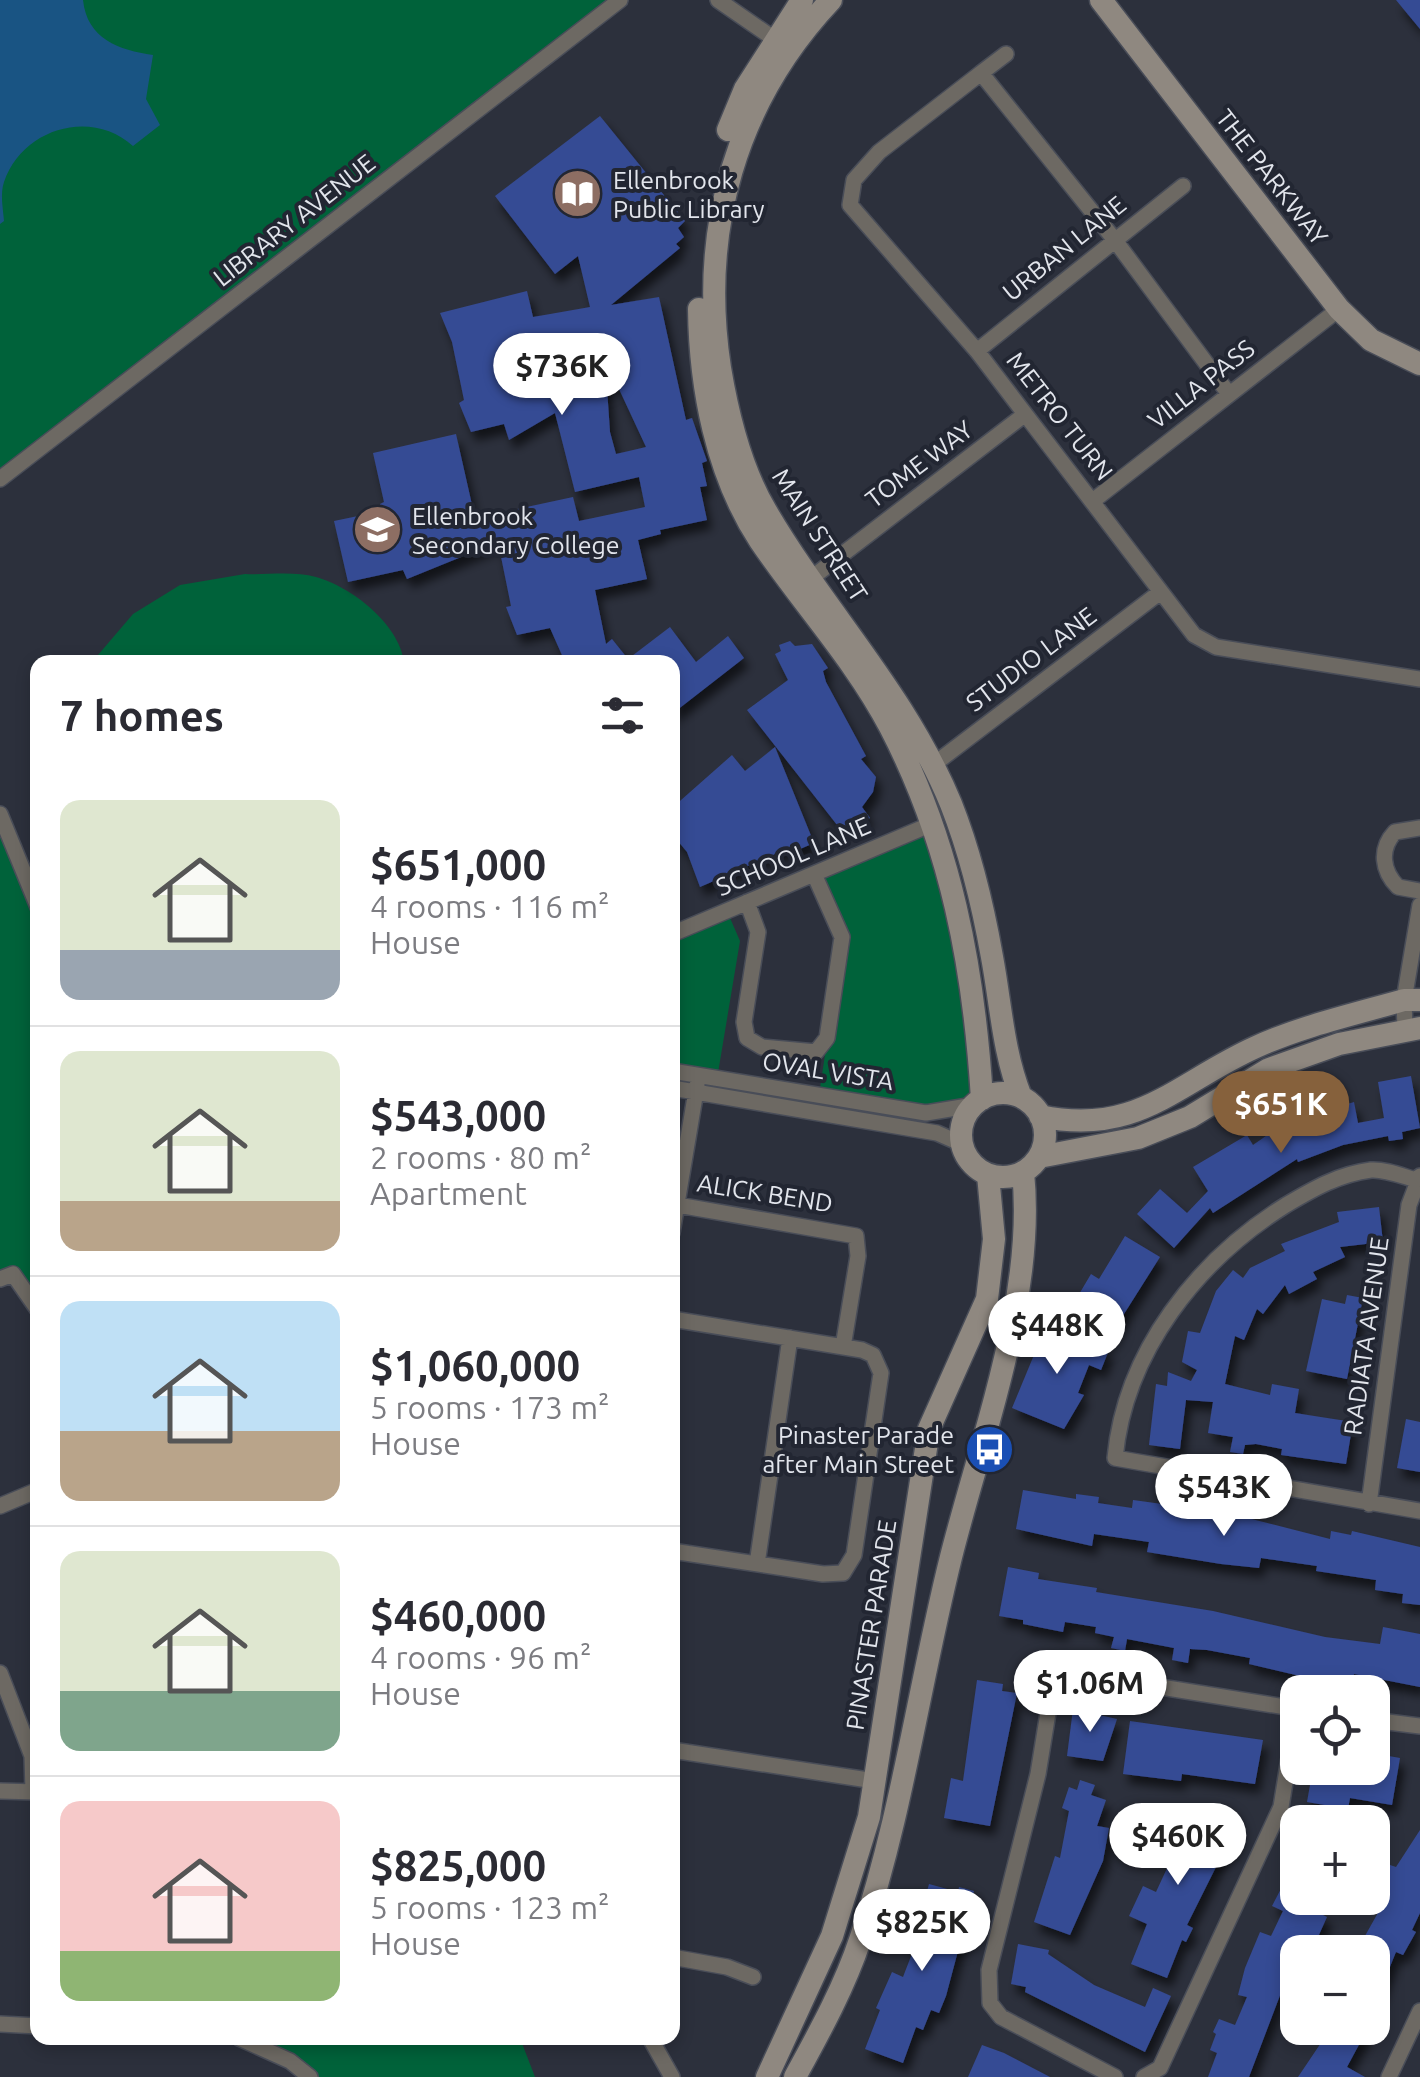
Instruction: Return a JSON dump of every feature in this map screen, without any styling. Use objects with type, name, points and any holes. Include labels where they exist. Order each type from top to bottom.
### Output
[{"type":"main road","name":"MAIN STREET","points":[[782,45],[802,0]]},
{"type":"main road","name":"MAIN STREET","points":[[832,0],[782,45],[745,90],[721,153],[700,255],[700,341],[708,402],[722,458],[759,539],[804,583],[897,698],[933,765],[972,870],[992,956],[1009,1068],[1021,1097]]},
{"type":"main road","name":"THE PARKWAY","points":[[1101,0],[1338,309],[1371,340],[1420,364]]},
{"type":"main road","name":"MAIN STREET","points":[[804,583],[888,723],[934,824],[968,954],[978,1102]]},
{"type":"main road","points":[[1040,1116],[1068,1122],[1133,1114],[1255,1047],[1412,1000]]},
{"type":"main road","points":[[795,2077],[859,1943],[894,1826],[927,1654],[1019,1288],[1031,1164],[1045,1129],[1040,1116],[1021,1097],[1008,1094],[978,1102],[963,1122],[962,1144],[967,1157],[988,1174],[1031,1164],[1138,1138],[1190,1116],[1269,1069],[1339,1044],[1412,1029]]},
{"type":"main road","name":"PINASTER PARADE","points":[[767,2077],[832,1936],[868,1817],[929,1428],[987,1299],[994,1239],[988,1174]]},
{"type":"street","name":"LIBRARY AVENUE","points":[[0,479],[620,0]]},
{"type":"street","points":[[718,0],[782,45]]},
{"type":"street","name":"METRO TURN","points":[[1006,54],[879,152],[854,180],[850,205],[977,351],[1094,500],[1158,593],[1194,635],[1216,648],[1420,679]]},
{"type":"street","points":[[981,73],[1114,239],[1230,394]]},
{"type":"street","name":"URBAN LANE","points":[[977,351],[1183,186]]},
{"type":"street","name":"VILLA PASS","points":[[1094,500],[1338,309]]},
{"type":"street","name":"TOME WAY","points":[[804,583],[1024,415]]},
{"type":"street","name":"STUDIO LANE","points":[[933,765],[1158,593]]},
{"type":"street","points":[[0,814],[30,887]]},
{"type":"street","name":"SCHOOL LANE","points":[[680,931],[934,824]]},
{"type":"street","points":[[1420,828],[1394,832],[1387,840],[1384,862],[1398,887],[1420,890]]},
{"type":"street","points":[[747,902],[758,932],[744,1022],[747,1038],[762,1047],[816,1052],[828,1038],[842,936],[814,874]]},
{"type":"street","points":[[1412,1029],[1420,905]]},
{"type":"street","name":"OVAL VISTA","points":[[680,1075],[698,1084],[937,1133],[962,1144]]},
{"type":"street","points":[[680,1179],[698,1084]]},
{"type":"street","name":"OVAL VISTA","points":[[680,1087],[698,1084],[926,1113],[978,1102]]},
{"type":"street","points":[[1418,1178],[1374,1170],[1323,1183],[1252,1226],[1204,1268],[1170,1312],[1140,1366],[1117,1433],[1115,1458],[1420,1511]]},
{"type":"street","name":"RADIATA AVENUE","points":[[1369,1504],[1418,1178]]},
{"type":"street","name":"ALICK BEND","points":[[680,1206],[856,1236],[858,1256],[843,1347]]},
{"type":"street","points":[[6,1276],[30,1302]]},
{"type":"street","points":[[680,1320],[873,1355],[881,1374],[850,1566],[833,1576],[680,1551]]},
{"type":"street","points":[[758,1564],[790,1338]]},
{"type":"street","points":[[0,1506],[30,1493]]},
{"type":"street","points":[[1115,2077],[1002,2017],[990,2003],[989,1970],[1038,1774],[1055,1670],[1280,1706]]},
{"type":"street","points":[[0,1673],[30,1751]]},
{"type":"street","points":[[1390,1722],[1420,1726]]},
{"type":"street","points":[[680,1751],[874,1781]]},
{"type":"street","points":[[1144,2077],[1160,2068],[1281,1807],[1285,1785]]},
{"type":"street","points":[[0,1791],[30,1792]]},
{"type":"street","points":[[680,1958],[727,1967],[753,1977]]},
{"type":"street","points":[[1389,2077],[1420,2010]]},
{"type":"street","points":[[0,2024],[30,2026]]},
{"type":"street","points":[[255,2045],[290,2060],[310,2077]]},
{"type":"street","points":[[654,2045],[672,2077]]},
{"type":"green space","points":[[0,0],[620,0],[0,479]]},
{"type":"green space","points":[[245,574],[308,575],[344,589],[372,609],[393,634],[402,655],[98,655],[133,614],[180,585]]},
{"type":"green space","points":[[0,814],[30,889],[30,1300],[13,1274],[0,1279]]},
{"type":"green space","points":[[934,823],[982,1099],[953,1110],[819,1095],[841,947],[814,874]]},
{"type":"green space","points":[[727,911],[740,941],[717,1079],[680,1072],[680,931]]},
{"type":"green space","points":[[252,2045],[523,2045],[535,2077],[310,2077]]},
{"type":"water","points":[[0,0],[83,0],[98,33],[117,46],[153,55],[146,99],[160,125],[133,146],[116,134],[79,126],[42,137],[13,163],[4,182],[4,221],[0,224]]},
{"type":"building","points":[[1396,0],[1420,0],[1420,29]]},
{"type":"building","points":[[600,116],[685,221],[678,228],[684,237],[676,244],[680,248],[611,305],[659,297],[686,420],[692,418],[707,461],[702,463],[707,486],[700,487],[707,520],[660,530],[661,534],[638,540],[647,579],[595,590],[606,644],[612,639],[625,655],[562,655],[550,628],[517,635],[506,607],[511,606],[498,542],[407,579],[403,570],[348,582],[334,521],[382,511],[380,504],[384,502],[373,453],[456,434],[475,518],[573,497],[579,521],[645,507],[639,477],[575,492],[555,413],[509,440],[504,424],[471,432],[459,403],[464,400],[452,342],[440,313],[527,291],[533,317],[590,307],[578,256],[555,274],[495,196]],"holes":[[[605,359],[646,447],[616,454],[610,432]]]},
{"type":"building","points":[[670,627],[696,662],[728,636],[744,658],[680,708],[680,655],[633,655]]},
{"type":"building","points":[[790,641],[795,646],[812,644],[828,668],[823,671],[826,682],[866,756],[861,759],[876,777],[873,792],[862,807],[870,818],[841,830],[747,710],[788,680],[775,654],[781,651],[779,645]]},
{"type":"building","points":[[775,747],[814,843],[791,853],[789,848],[700,887],[680,844],[680,801],[732,755],[745,771]]},
{"type":"building","points":[[1411,1076],[1420,1128],[1402,1132],[1403,1139],[1389,1141],[1388,1136],[1343,1145],[1298,1162],[1297,1159],[1213,1213],[1210,1208],[1174,1248],[1137,1214],[1160,1189],[1187,1213],[1208,1191],[1193,1167],[1247,1135],[1253,1145],[1283,1124],[1354,1102],[1358,1123],[1384,1118],[1378,1082]]},
{"type":"building","points":[[1379,1207],[1383,1242],[1340,1247],[1345,1257],[1313,1272],[1317,1279],[1289,1294],[1285,1285],[1263,1314],[1257,1309],[1244,1340],[1235,1336],[1225,1384],[1270,1395],[1272,1384],[1299,1389],[1295,1413],[1353,1422],[1346,1464],[1281,1455],[1282,1449],[1256,1444],[1245,1445],[1243,1454],[1230,1452],[1233,1437],[1208,1433],[1213,1402],[1186,1400],[1180,1449],[1149,1445],[1156,1384],[1167,1386],[1168,1372],[1191,1381],[1197,1370],[1182,1362],[1188,1331],[1200,1333],[1216,1291],[1233,1270],[1243,1278],[1250,1268],[1285,1251],[1281,1244],[1339,1222],[1337,1212]]},
{"type":"building","points":[[1125,1236],[1160,1257],[1117,1325],[1075,1301],[1091,1274],[1099,1279]]},
{"type":"building","points":[[1347,1295],[1363,1298],[1347,1379],[1306,1371],[1322,1299],[1345,1304]]},
{"type":"building","points":[[1046,1326],[1109,1350],[1101,1370],[1089,1365],[1078,1393],[1084,1395],[1064,1429],[1012,1408]]},
{"type":"building","points":[[1406,1419],[1420,1422],[1420,1472],[1397,1468]]},
{"type":"building","points":[[1023,1490],[1076,1499],[1076,1494],[1099,1497],[1098,1503],[1132,1508],[1133,1500],[1228,1513],[1330,1539],[1331,1531],[1351,1535],[1352,1531],[1420,1547],[1420,1605],[1402,1603],[1403,1594],[1375,1590],[1376,1580],[1316,1571],[1317,1566],[1261,1558],[1259,1568],[1221,1564],[1147,1552],[1149,1542],[1094,1534],[1092,1546],[1016,1529]]},
{"type":"building","points":[[1008,1567],[1039,1573],[1038,1579],[1097,1588],[1096,1592],[1213,1611],[1325,1637],[1380,1644],[1383,1627],[1420,1634],[1420,1687],[1390,1681],[1390,1675],[1296,1675],[1249,1664],[1250,1658],[1207,1650],[1190,1649],[1188,1663],[1172,1660],[1174,1648],[1127,1639],[1125,1651],[1111,1648],[1114,1637],[1095,1633],[1096,1627],[1065,1622],[1063,1632],[999,1616]]},
{"type":"building","points":[[977,1680],[1003,1684],[1002,1691],[1017,1693],[990,1826],[944,1818],[951,1778],[963,1781]]},
{"type":"building","points":[[1073,1709],[1117,1719],[1103,1761],[1067,1756]]},
{"type":"building","points":[[1130,1721],[1263,1740],[1255,1784],[1182,1774],[1181,1781],[1123,1774]]},
{"type":"building","points":[[1390,1756],[1400,1758],[1392,1805],[1350,1798],[1349,1805],[1307,1802],[1310,1785],[1390,1785]]},
{"type":"building","points":[[1080,1780],[1095,1785],[1091,1795],[1106,1800],[1097,1826],[1109,1828],[1103,1861],[1070,1935],[1034,1922],[1055,1856],[1060,1858],[1069,1811],[1062,1808],[1069,1787],[1077,1790]]},
{"type":"building","points":[[1178,1803],[1235,1829],[1187,1925],[1193,1928],[1186,1942],[1182,1940],[1167,1978],[1131,1964],[1147,1924],[1129,1916],[1143,1886],[1156,1892],[1175,1851],[1164,1846],[1173,1829],[1167,1826]]},
{"type":"building","points":[[1420,1830],[1420,1913],[1412,1930],[1416,1932],[1403,1955],[1396,1952],[1390,1967],[1390,1935],[1366,1935],[1377,1915],[1390,1915],[1390,1865],[1396,1867]]},
{"type":"building","points":[[929,1884],[958,1892],[959,1887],[974,1891],[939,2013],[931,2010],[923,2030],[916,2027],[903,2063],[865,2049],[880,2010],[876,2008],[892,1972],[903,1977],[923,1925],[918,1924]]},
{"type":"building","points":[[1280,1891],[1280,1910],[1272,1906]]},
{"type":"building","points":[[1281,1915],[1327,1917],[1319,1935],[1280,1935],[1280,1995],[1249,2077],[1208,2077],[1217,2053],[1210,2050],[1216,2034],[1213,2032],[1219,2019],[1235,2025],[1247,1997],[1238,1995],[1245,1968],[1260,1932],[1271,1936]]},
{"type":"building","points":[[1018,1944],[1049,1950],[1048,1954],[1094,1985],[1145,2007],[1153,1988],[1171,1996],[1145,2052],[1025,1992],[1026,1987],[1011,1984]]},
{"type":"building","points":[[982,2045],[1004,2053],[1050,2077],[968,2077]]},
{"type":"building","points":[[1320,2045],[1359,2045],[1347,2067],[1365,2077],[1298,2077]]},
{"type":"place","name":"Ellenbrook Public Library","points":[[578,194]]},
{"type":"place","name":"Ellenbrook Secondary College","points":[[377,530]]},
{"type":"place","name":"Pinaster Parade after Main Street","points":[[989,1449]]}]
